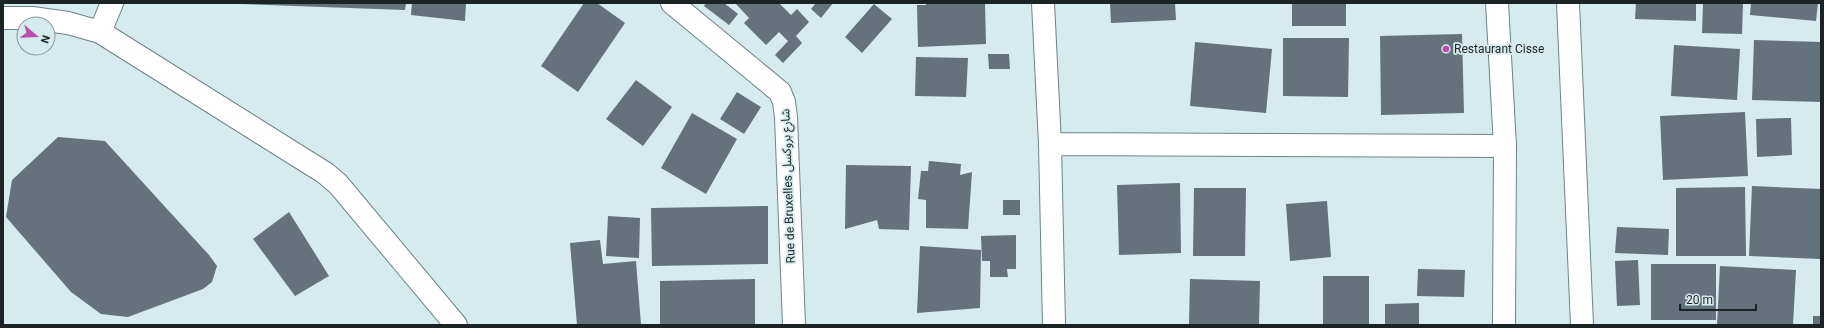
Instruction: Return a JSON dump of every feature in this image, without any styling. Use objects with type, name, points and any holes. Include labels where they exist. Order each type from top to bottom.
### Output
[{"type":"street","points":[[100,32],[112,3]]},
{"type":"street","name":"Rue de Bruxelles شارع بروكسل","points":[[672,3],[780,92],[784,102],[786,116],[794,325]]},
{"type":"street","points":[[1043,3],[1050,144],[1054,325]]},
{"type":"street","points":[[1497,3],[1505,146],[1504,325]]},
{"type":"street","points":[[1568,3],[1582,325]]},
{"type":"street","points":[[3,18],[32,18],[68,23],[100,32],[326,173],[338,184],[456,325]]},
{"type":"street","points":[[1050,144],[1505,146]]},
{"type":"building","points":[[242,3],[406,3],[405,10]]},
{"type":"building","points":[[412,3],[466,3],[465,21],[411,15]]},
{"type":"building","points":[[584,3],[597,3],[625,23],[578,92],[541,66]]},
{"type":"building","points":[[706,3],[724,3],[738,14],[729,25],[704,6]]},
{"type":"building","points":[[779,3],[791,15],[797,9],[809,22],[796,36],[802,43],[783,63],[775,55],[788,41],[779,32],[766,45],[744,23],[749,18],[736,4]]},
{"type":"building","points":[[816,3],[833,3],[821,18],[811,9]]},
{"type":"building","points":[[926,3],[985,3],[986,44],[918,47],[917,5],[926,5]]},
{"type":"building","points":[[1110,3],[1175,3],[1176,20],[1111,23]]},
{"type":"building","points":[[1292,3],[1346,3],[1346,26],[1292,26]]},
{"type":"building","points":[[1636,3],[1696,3],[1696,21],[1635,19]]},
{"type":"building","points":[[1703,3],[1743,3],[1742,34],[1702,33]]},
{"type":"building","points":[[1751,3],[1818,3],[1816,21],[1750,15]]},
{"type":"building","points":[[874,4],[892,19],[862,53],[845,37]]},
{"type":"building","points":[[1462,34],[1464,113],[1381,115],[1380,36]]},
{"type":"building","points":[[1283,38],[1349,38],[1348,97],[1283,96]]},
{"type":"building","points":[[1754,40],[1821,42],[1821,102],[1752,100]]},
{"type":"building","points":[[1195,42],[1272,49],[1266,113],[1190,106]]},
{"type":"building","points":[[1674,45],[1740,49],[1737,100],[1671,96]]},
{"type":"building","points":[[988,54],[1009,54],[1010,69],[989,69]]},
{"type":"building","points":[[916,57],[968,58],[966,97],[915,96]]},
{"type":"building","points":[[636,80],[672,107],[643,146],[606,119]]},
{"type":"building","points":[[737,92],[761,107],[744,134],[720,119]]},
{"type":"building","points":[[1745,112],[1748,176],[1663,180],[1660,116]]},
{"type":"building","points":[[692,113],[737,139],[706,194],[661,168]]},
{"type":"building","points":[[1791,118],[1792,155],[1757,157],[1756,119]]},
{"type":"building","points":[[58,137],[105,141],[209,255],[217,266],[212,282],[203,289],[128,317],[101,314],[71,292],[6,217],[12,180]]},
{"type":"building","points":[[929,161],[961,164],[960,175],[972,172],[968,229],[926,228],[926,200],[918,199],[921,171],[928,171]]},
{"type":"building","points":[[846,165],[911,166],[909,230],[879,229],[877,220],[845,229]]},
{"type":"building","points":[[1180,183],[1181,253],[1119,255],[1117,185]]},
{"type":"building","points":[[1752,186],[1821,189],[1820,259],[1749,256]]},
{"type":"building","points":[[1745,187],[1746,256],[1676,256],[1676,188]]},
{"type":"building","points":[[1194,188],[1246,188],[1245,256],[1193,256]]},
{"type":"building","points":[[1003,200],[1020,200],[1020,215],[1003,215]]},
{"type":"building","points":[[1327,201],[1331,257],[1290,261],[1286,204]]},
{"type":"building","points":[[768,206],[768,264],[652,266],[651,208]]},
{"type":"building","points":[[289,212],[329,276],[295,296],[253,239]]},
{"type":"building","points":[[608,216],[640,218],[639,258],[606,256]]},
{"type":"building","points":[[1617,227],[1669,229],[1668,255],[1615,253]]},
{"type":"building","points":[[1016,235],[1016,269],[1007,269],[1008,277],[990,277],[990,261],[982,261],[981,236]]},
{"type":"building","points":[[600,240],[603,264],[636,261],[641,325],[577,325],[570,243]]},
{"type":"building","points":[[920,246],[981,250],[980,308],[917,313]]},
{"type":"building","points":[[1638,260],[1640,305],[1617,306],[1615,261]]},
{"type":"building","points":[[1651,264],[1716,264],[1716,320],[1651,320]]},
{"type":"building","points":[[1720,266],[1796,270],[1793,325],[1717,325]]},
{"type":"building","points":[[1418,269],[1465,270],[1464,297],[1417,296]]},
{"type":"building","points":[[1323,276],[1369,276],[1369,325],[1323,325]]},
{"type":"building","points":[[755,279],[755,325],[660,325],[660,281]]},
{"type":"building","points":[[1190,279],[1260,281],[1259,325],[1189,325]]},
{"type":"building","points":[[1419,303],[1419,325],[1385,325],[1385,304]]},
{"type":"building","points":[[1813,316],[1821,316],[1821,325],[1813,325]]},
{"type":"place","name":"Restaurant Cisse","points":[[1446,49]]}]
